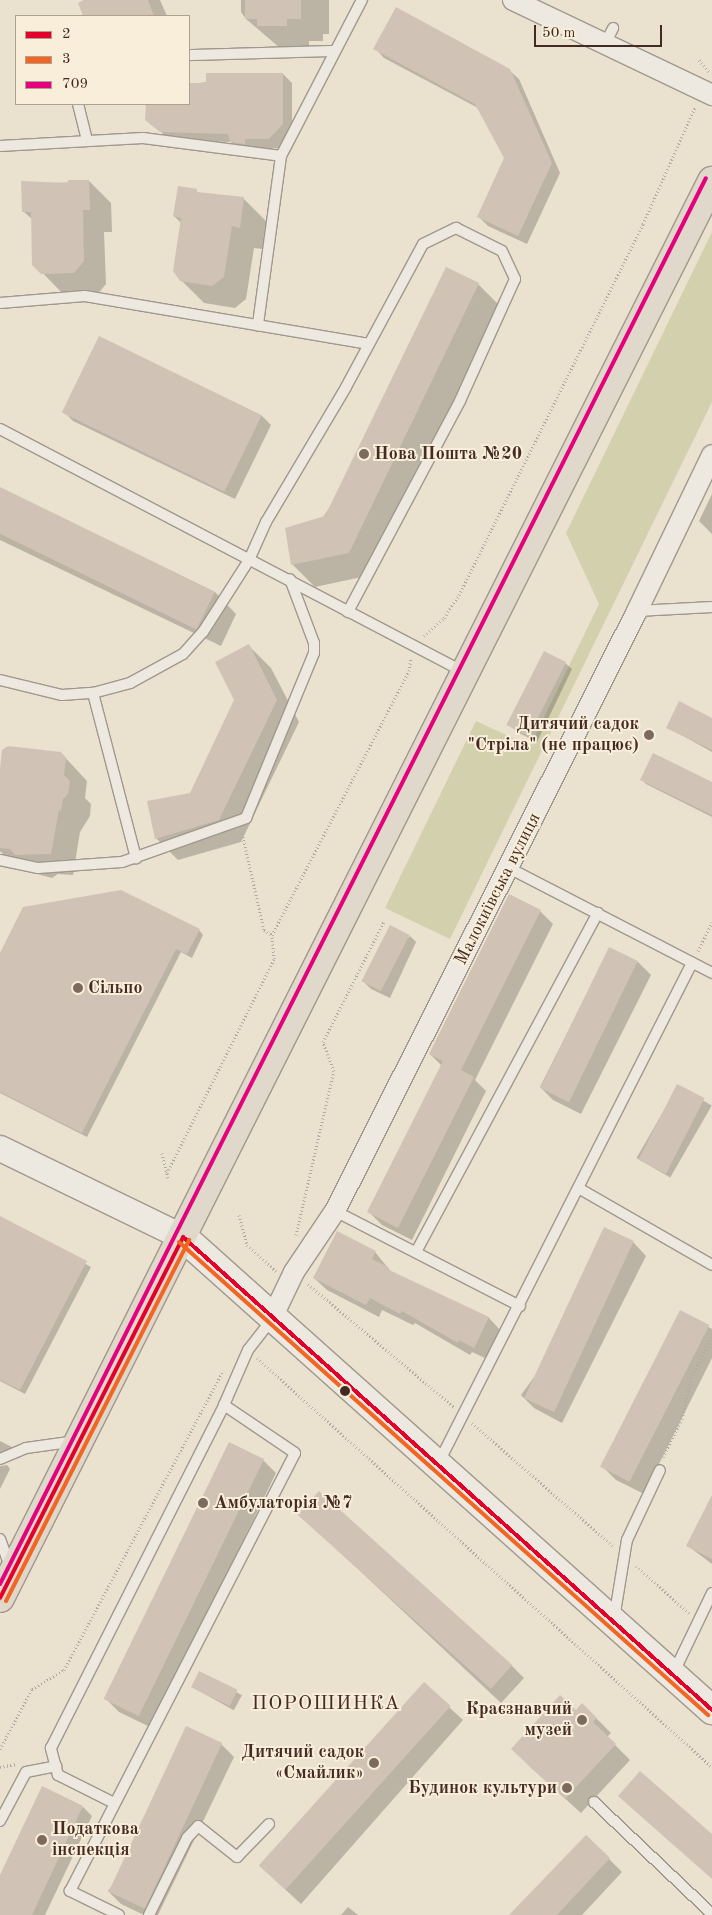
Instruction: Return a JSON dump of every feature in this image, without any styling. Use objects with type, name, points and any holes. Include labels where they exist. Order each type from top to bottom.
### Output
[{"type":"main road","points":[[0,1598],[467,673],[712,181]]},
{"type":"main road","points":[[183,1237],[614,1620],[712,1710]]},
{"type":"street","points":[[513,0],[609,36],[704,100]]},
{"type":"street","name":"Малокиївська вулиця","points":[[272,1318],[294,1272],[335,1211],[509,868],[637,611],[712,455]]},
{"type":"street","points":[[0,1148],[183,1237]]},
{"type":"lane","points":[[258,325],[280,156],[362,0]]},
{"type":"lane","points":[[190,55],[335,51]]},
{"type":"lane","points":[[78,105],[86,140]]},
{"type":"lane","points":[[0,146],[143,138],[280,156]]},
{"type":"lane","points":[[0,680],[62,695],[93,694],[130,683],[183,654],[203,632],[249,560],[266,522],[369,344],[423,244],[456,228],[502,251],[515,279],[460,401],[348,612]]},
{"type":"lane","points":[[0,296],[0,303],[85,296],[369,344]]},
{"type":"lane","points":[[0,429],[467,673]]},
{"type":"lane","points":[[0,860],[38,868],[122,862],[246,818],[256,800],[314,653],[314,643],[290,580]]},
{"type":"lane","points":[[637,611],[712,607]]},
{"type":"lane","points":[[93,694],[136,858]]},
{"type":"lane","points":[[509,868],[712,973]]},
{"type":"lane","points":[[416,1252],[598,913]]},
{"type":"lane","points":[[438,1465],[465,1416],[580,1189],[692,963]]},
{"type":"lane","points":[[580,1189],[712,1265]]},
{"type":"lane","points":[[335,1211],[520,1306]]},
{"type":"lane","points":[[114,1803],[58,1775],[51,1748],[224,1405],[248,1350],[272,1318]]},
{"type":"lane","points":[[119,1915],[70,1891],[294,1453],[224,1405]]},
{"type":"lane","points":[[0,1459],[26,1448],[78,1441]]},
{"type":"lane","points":[[614,1620],[623,1555],[631,1529],[660,1470]]},
{"type":"lane","points":[[0,1539],[12,1572]]},
{"type":"lane","points":[[673,1675],[712,1593]]},
{"type":"lane","points":[[0,1821],[26,1772],[56,1766]]},
{"type":"lane","points":[[594,1802],[712,1914]]},
{"type":"lane","points":[[149,1915],[187,1838],[198,1826],[238,1857],[269,1824]]},
{"type":"path","points":[[699,60],[710,74]]},
{"type":"path","points":[[424,636],[444,618],[459,595],[704,100]]},
{"type":"path","points":[[167,1173],[274,959],[272,935],[409,671],[410,654]]},
{"type":"path","points":[[240,821],[264,930],[272,935]]},
{"type":"path","points":[[295,1238],[334,1071],[323,1042],[384,921]]},
{"type":"path","points":[[692,963],[712,922]]},
{"type":"path","points":[[162,1153],[168,1179]]},
{"type":"path","points":[[240,1215],[247,1245],[278,1272],[283,1269]]},
{"type":"path","points":[[305,1282],[465,1416],[698,1622]]},
{"type":"path","points":[[660,1470],[682,1419],[691,1378],[712,1337]]},
{"type":"path","points":[[258,1359],[712,1767]]},
{"type":"path","points":[[0,1749],[32,1689],[64,1670],[224,1367]]},
{"type":"shaded area","points":[[712,232],[712,402],[450,939],[385,908],[476,721],[530,746],[599,604],[566,533]]},
{"type":"building","points":[[85,0],[148,0],[154,15],[83,15],[78,3]]},
{"type":"building","points":[[245,0],[301,0],[301,19],[287,19],[287,26],[257,26],[257,19],[245,19]]},
{"type":"building","points":[[396,7],[510,69],[552,163],[518,236],[477,217],[504,158],[475,104],[373,49]]},
{"type":"building","points":[[206,73],[283,73],[283,124],[269,139],[245,139],[245,144],[230,142],[228,134],[160,132],[145,120],[146,105],[190,105],[190,83],[206,83]]},
{"type":"building","points":[[68,180],[89,180],[90,210],[83,210],[84,261],[74,273],[41,274],[32,265],[31,212],[22,212],[21,181],[68,183]]},
{"type":"building","points":[[178,186],[197,189],[197,192],[244,197],[240,228],[232,226],[224,277],[212,286],[180,281],[173,271],[181,218],[173,216]]},
{"type":"building","points":[[446,267],[479,283],[349,553],[291,565],[285,528],[325,516]]},
{"type":"building","points":[[99,336],[262,415],[224,492],[62,412]]},
{"type":"building","points":[[0,487],[215,592],[196,630],[0,534]]},
{"type":"building","points":[[249,644],[277,700],[219,820],[155,839],[147,801],[190,793],[234,700],[215,662]]},
{"type":"building","points":[[544,651],[566,662],[529,736],[506,725]]},
{"type":"building","points":[[679,701],[712,718],[712,750],[666,728]]},
{"type":"building","points":[[8,746],[61,752],[66,758],[64,775],[70,781],[68,794],[63,799],[61,811],[59,810],[51,854],[15,855],[10,849],[0,848],[0,769],[2,750]]},
{"type":"building","points":[[653,753],[712,782],[712,815],[640,780]]},
{"type":"building","name":"Сільпо","points":[[121,890],[200,929],[187,954],[176,949],[82,1133],[0,1092],[0,953],[23,907]]},
{"type":"building","points":[[509,894],[541,910],[461,1070],[474,1077],[398,1228],[367,1212],[443,1061],[429,1054]]},
{"type":"building","points":[[390,925],[410,935],[381,991],[361,981]]},
{"type":"building","points":[[609,947],[638,961],[569,1102],[540,1088]]},
{"type":"building","points":[[677,1084],[705,1098],[666,1174],[638,1160]]},
{"type":"building","points":[[0,1216],[87,1261],[20,1390],[0,1380]]},
{"type":"building","points":[[604,1227],[634,1241],[554,1412],[524,1398]]},
{"type":"building","points":[[337,1231],[376,1251],[372,1259],[388,1267],[387,1269],[489,1317],[474,1348],[459,1340],[458,1343],[402,1311],[400,1314],[370,1298],[366,1305],[313,1278]]},
{"type":"building","points":[[680,1310],[709,1325],[630,1482],[600,1467]]},
{"type":"building","points":[[229,1442],[264,1459],[139,1716],[104,1699]]},
{"type":"building","points":[[319,1491],[512,1665],[491,1689],[298,1515]]},
{"type":"building","points":[[712,1495],[712,1559],[686,1546]]},
{"type":"building","points":[[199,1671],[238,1690],[230,1706],[191,1687]]},
{"type":"building","points":[[424,1682],[451,1706],[285,1890],[259,1866]]},
{"type":"building","points":[[560,1695],[576,1710],[582,1703],[597,1718],[593,1722],[616,1744],[565,1799],[511,1749]]},
{"type":"building","points":[[186,1726],[222,1743],[145,1909],[109,1892]]},
{"type":"building","points":[[640,1771],[712,1834],[712,1879],[618,1796]]},
{"type":"building","name":"Податкова інспекція","points":[[42,1786],[83,1806],[32,1915],[0,1915],[0,1875]]},
{"type":"building","points":[[586,1835],[610,1858],[557,1915],[509,1915]]},
{"type":"transit line","name":"709","points":[[0,1584],[706,178]]},
{"type":"transit line","name":"2","points":[[183,1237],[712,1710]]},
{"type":"transit line","name":"2","points":[[0,1598],[183,1237]]},
{"type":"transit line","name":"3","points":[[6,1601],[189,1240]]},
{"type":"transit line","name":"3","points":[[179,1242],[708,1715]]},
{"type":"place","name":"Нова Пошта №20","points":[[364,454]]},
{"type":"place","name":"Дитячий садок \"Стріла\" (не працює)","points":[[649,735]]},
{"type":"place","name":"Сільпо","points":[[78,988]]},
{"type":"place","name":"Амбулаторія №7","points":[[203,1503]]},
{"type":"place","name":"Краєзнавчий музей","points":[[582,1720]]},
{"type":"place","name":"Дитячий садок «Смайлик»","points":[[374,1763]]},
{"type":"place","name":"Будинок культури","points":[[567,1788]]},
{"type":"place","name":"Податкова інспекція","points":[[42,1840]]},
{"type":"district","name":"ПОРОШИНКА","points":[[326,1704]]}]
